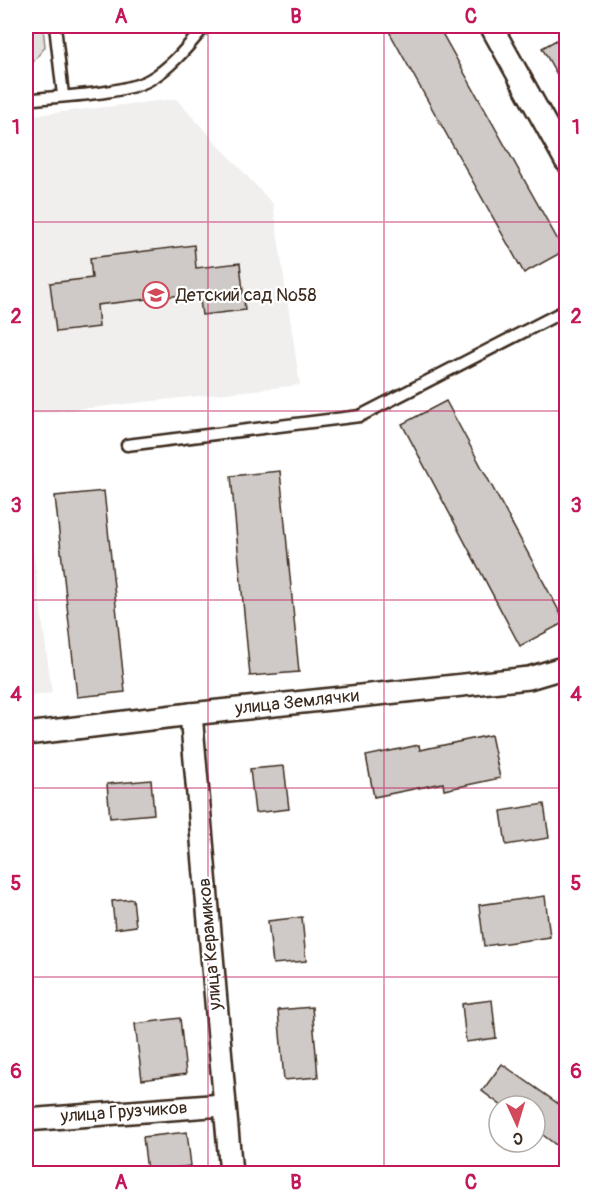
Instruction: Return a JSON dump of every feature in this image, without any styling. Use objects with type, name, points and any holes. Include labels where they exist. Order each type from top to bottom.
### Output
[{"type":"street","points":[[491,26],[567,161]]},
{"type":"street","name":"улица Землячки","points":[[26,734],[529,678],[567,667]]},
{"type":"street","name":"улица Керамиков","points":[[191,714],[223,1105],[231,1173]]},
{"type":"street","name":"улица Грузчиков","points":[[26,1120],[223,1105]]},
{"type":"lane","points":[[55,26],[63,95]]},
{"type":"lane","points":[[26,100],[118,89],[148,80],[178,56],[205,26]]},
{"type":"lane","points":[[127,445],[360,416],[567,310]]},
{"type":"shaded area","points":[[26,26],[43,26],[45,47],[26,71]]},
{"type":"shaded area","name":"Детский сад №58","points":[[176,99],[273,204],[300,385],[26,415],[26,116]]},
{"type":"shaded area","points":[[26,497],[52,693],[26,697]]},
{"type":"building","points":[[386,26],[438,26],[564,251],[524,273]]},
{"type":"building","points":[[567,34],[567,92],[542,48]]},
{"type":"building","points":[[194,245],[196,268],[240,263],[245,310],[202,315],[199,293],[97,305],[99,327],[56,332],[50,283],[92,278],[90,258]]},
{"type":"building","points":[[446,401],[565,622],[520,646],[402,424]]},
{"type":"building","points":[[280,471],[299,672],[250,676],[231,476]]},
{"type":"building","points":[[104,491],[125,692],[77,697],[55,496]]},
{"type":"building","points":[[491,735],[500,778],[444,790],[443,783],[374,797],[366,756],[419,745],[420,750]]},
{"type":"building","points":[[284,766],[289,809],[255,813],[250,769]]},
{"type":"building","points":[[151,780],[154,814],[110,818],[107,784]]},
{"type":"building","points":[[544,804],[549,838],[506,845],[501,811]]},
{"type":"building","points":[[545,896],[550,937],[484,946],[479,905]]},
{"type":"building","points":[[133,899],[136,926],[115,929],[112,901]]},
{"type":"building","points":[[302,917],[306,961],[273,964],[268,921]]},
{"type":"building","points":[[492,1000],[496,1038],[466,1042],[462,1004]]},
{"type":"building","points":[[312,1007],[318,1077],[284,1080],[278,1010]]},
{"type":"building","points":[[180,1018],[186,1074],[142,1080],[135,1024]]},
{"type":"building","points":[[502,1064],[544,1094],[487,1095],[482,1091]]},
{"type":"building","points":[[547,1096],[567,1110],[567,1131],[556,1145],[547,1138]]},
{"type":"building","points":[[187,1132],[191,1166],[147,1171],[143,1137]]},
{"type":"place","name":"Детский сад №58","points":[[156,295]]}]
